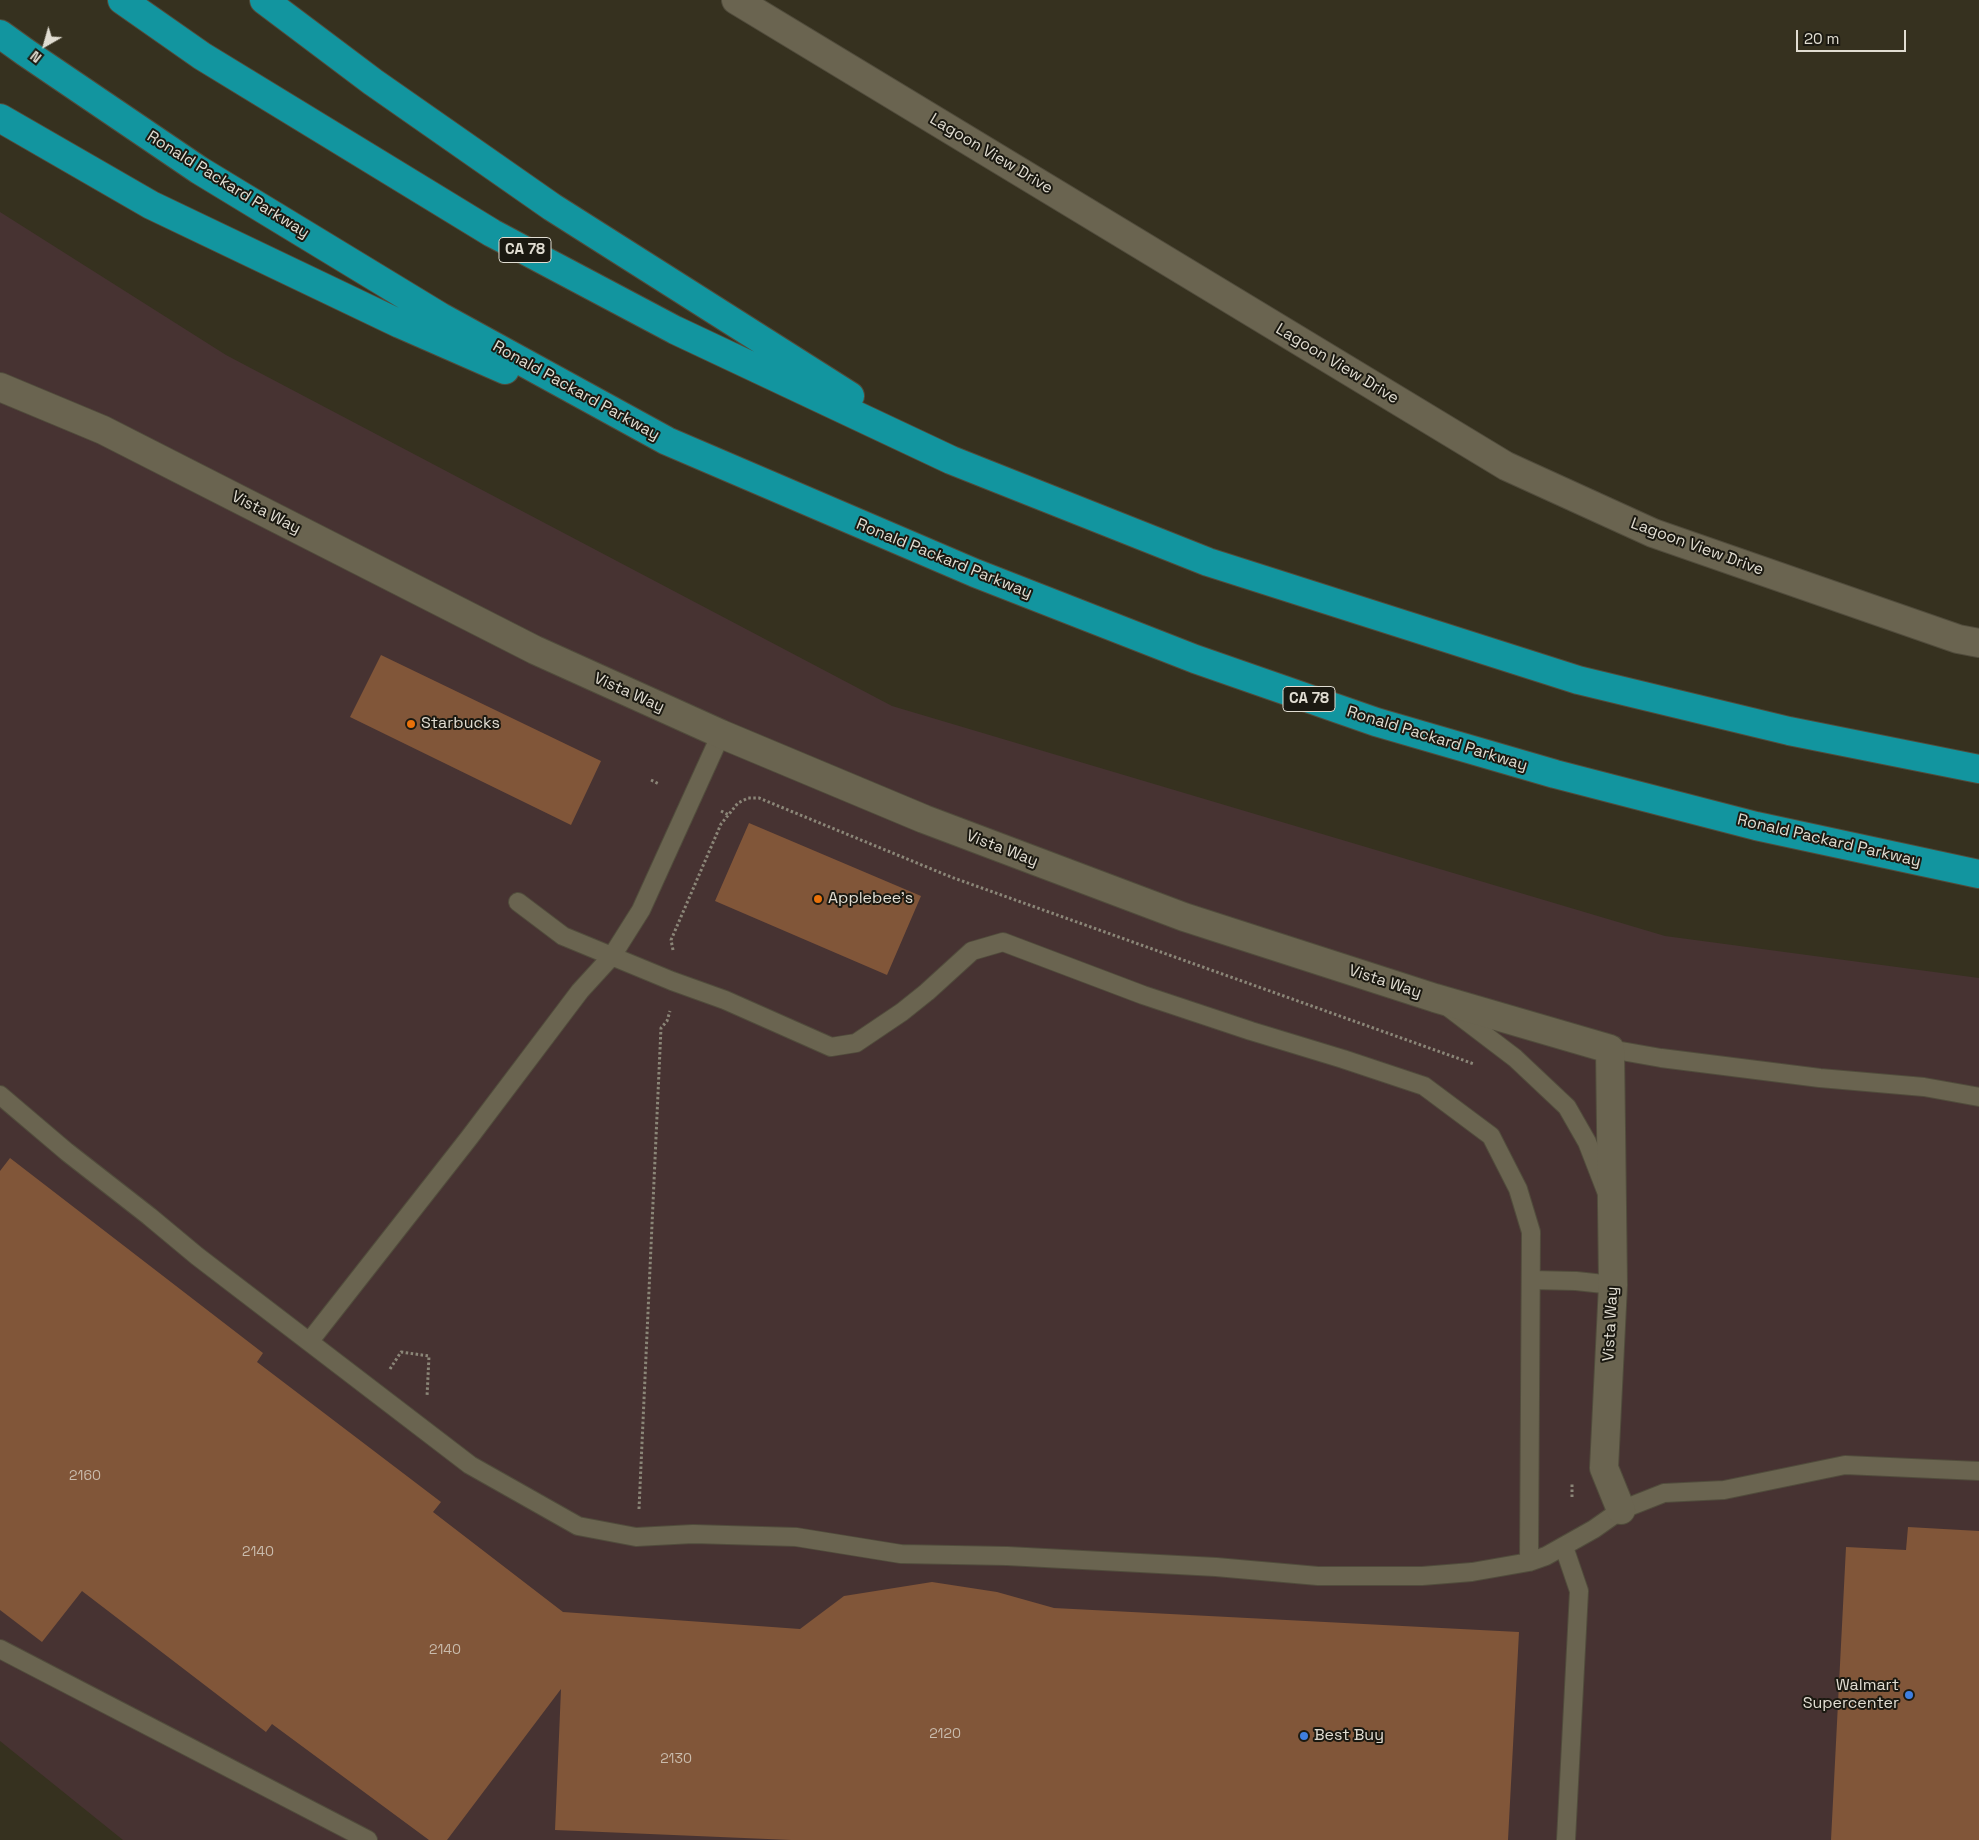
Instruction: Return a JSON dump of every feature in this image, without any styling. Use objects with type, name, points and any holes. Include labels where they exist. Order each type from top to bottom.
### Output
[{"type":"highway","name":"CA 78","points":[[122,0],[202,56],[492,233],[675,330],[951,460],[1208,562],[1578,680],[1790,731],[1979,769]]},
{"type":"highway","points":[[264,0],[373,82],[552,207],[951,460]]},
{"type":"highway","name":"Ronald Packard Parkway","points":[[0,34],[207,175],[441,317],[667,441],[975,574],[1195,659],[1376,722],[1555,774],[1756,826],[1979,874]]},
{"type":"highway","points":[[0,118],[150,206],[400,324],[667,441]]},
{"type":"street","name":"Lagoon View Drive","points":[[736,0],[1506,466],[1653,533],[1958,638],[1979,643]]},
{"type":"street","name":"Vista Way","points":[[0,387],[103,430],[535,650],[721,734],[924,819],[1184,917],[1435,998],[1610,1049],[1613,1285],[1604,1468],[1621,1510]]},
{"type":"lane","points":[[309,1342],[469,1138],[580,991],[612,956],[641,910],[721,734]]},
{"type":"lane","points":[[518,902],[563,936],[672,981],[725,1000],[831,1047],[856,1043],[902,1012],[972,951],[1003,942],[1143,996],[1424,1086],[1491,1136],[1518,1189],[1531,1232],[1530,1562]]},
{"type":"lane","points":[[1435,998],[1515,1058],[1567,1107],[1587,1142],[1612,1208]]},
{"type":"lane","points":[[1610,1049],[1661,1058],[1820,1078],[1924,1087],[1979,1097]]},
{"type":"lane","points":[[0,1095],[67,1152],[309,1342],[470,1465],[578,1526],[636,1537],[693,1534],[796,1537],[901,1554],[1007,1556],[1216,1567],[1318,1576],[1422,1576],[1472,1572],[1530,1562],[1564,1546],[1621,1510],[1664,1493],[1724,1490],[1845,1465],[1979,1471]]},
{"type":"lane","points":[[1531,1280],[1576,1281],[1613,1285]]},
{"type":"lane","points":[[1564,1546],[1579,1591],[1566,1840]]},
{"type":"lane","points":[[0,1650],[368,1840]]},
{"type":"path","points":[[650,780],[659,784]]},
{"type":"path","points":[[673,951],[671,940],[722,824],[738,804],[748,798],[760,798],[951,877],[1478,1066]]},
{"type":"path","points":[[721,811],[729,815]]},
{"type":"path","points":[[638,1514],[661,1028],[667,1021],[672,1003]]},
{"type":"path","points":[[389,1371],[400,1352],[429,1356],[426,1400]]},
{"type":"shaded area","points":[[0,212],[226,355],[892,706],[1665,936],[1979,978],[1979,1840],[123,1840],[0,1741]]},
{"type":"building","points":[[381,655],[601,761],[571,825],[350,717]]},
{"type":"building","name":"Applebee's","points":[[749,823],[921,896],[887,975],[715,901]]},
{"type":"building","points":[[10,1158],[263,1353],[257,1362],[441,1502],[433,1512],[563,1612],[800,1629],[844,1596],[932,1582],[997,1592],[1054,1608],[1519,1632],[1508,1840],[791,1840],[555,1830],[561,1689],[447,1840],[429,1840],[272,1724],[266,1732],[82,1591],[42,1642],[0,1610],[0,1171]]},
{"type":"building","name":"Walmart Supercenter","points":[[1908,1527],[1979,1531],[1979,1840],[1831,1840],[1846,1547],[1906,1550]]},
{"type":"place","name":"Starbucks","points":[[411,724]]},
{"type":"place","name":"Applebee's","points":[[818,899]]},
{"type":"place","name":"Walmart Supercenter","points":[[1909,1695]]},
{"type":"place","name":"Best Buy","points":[[1304,1736]]}]
